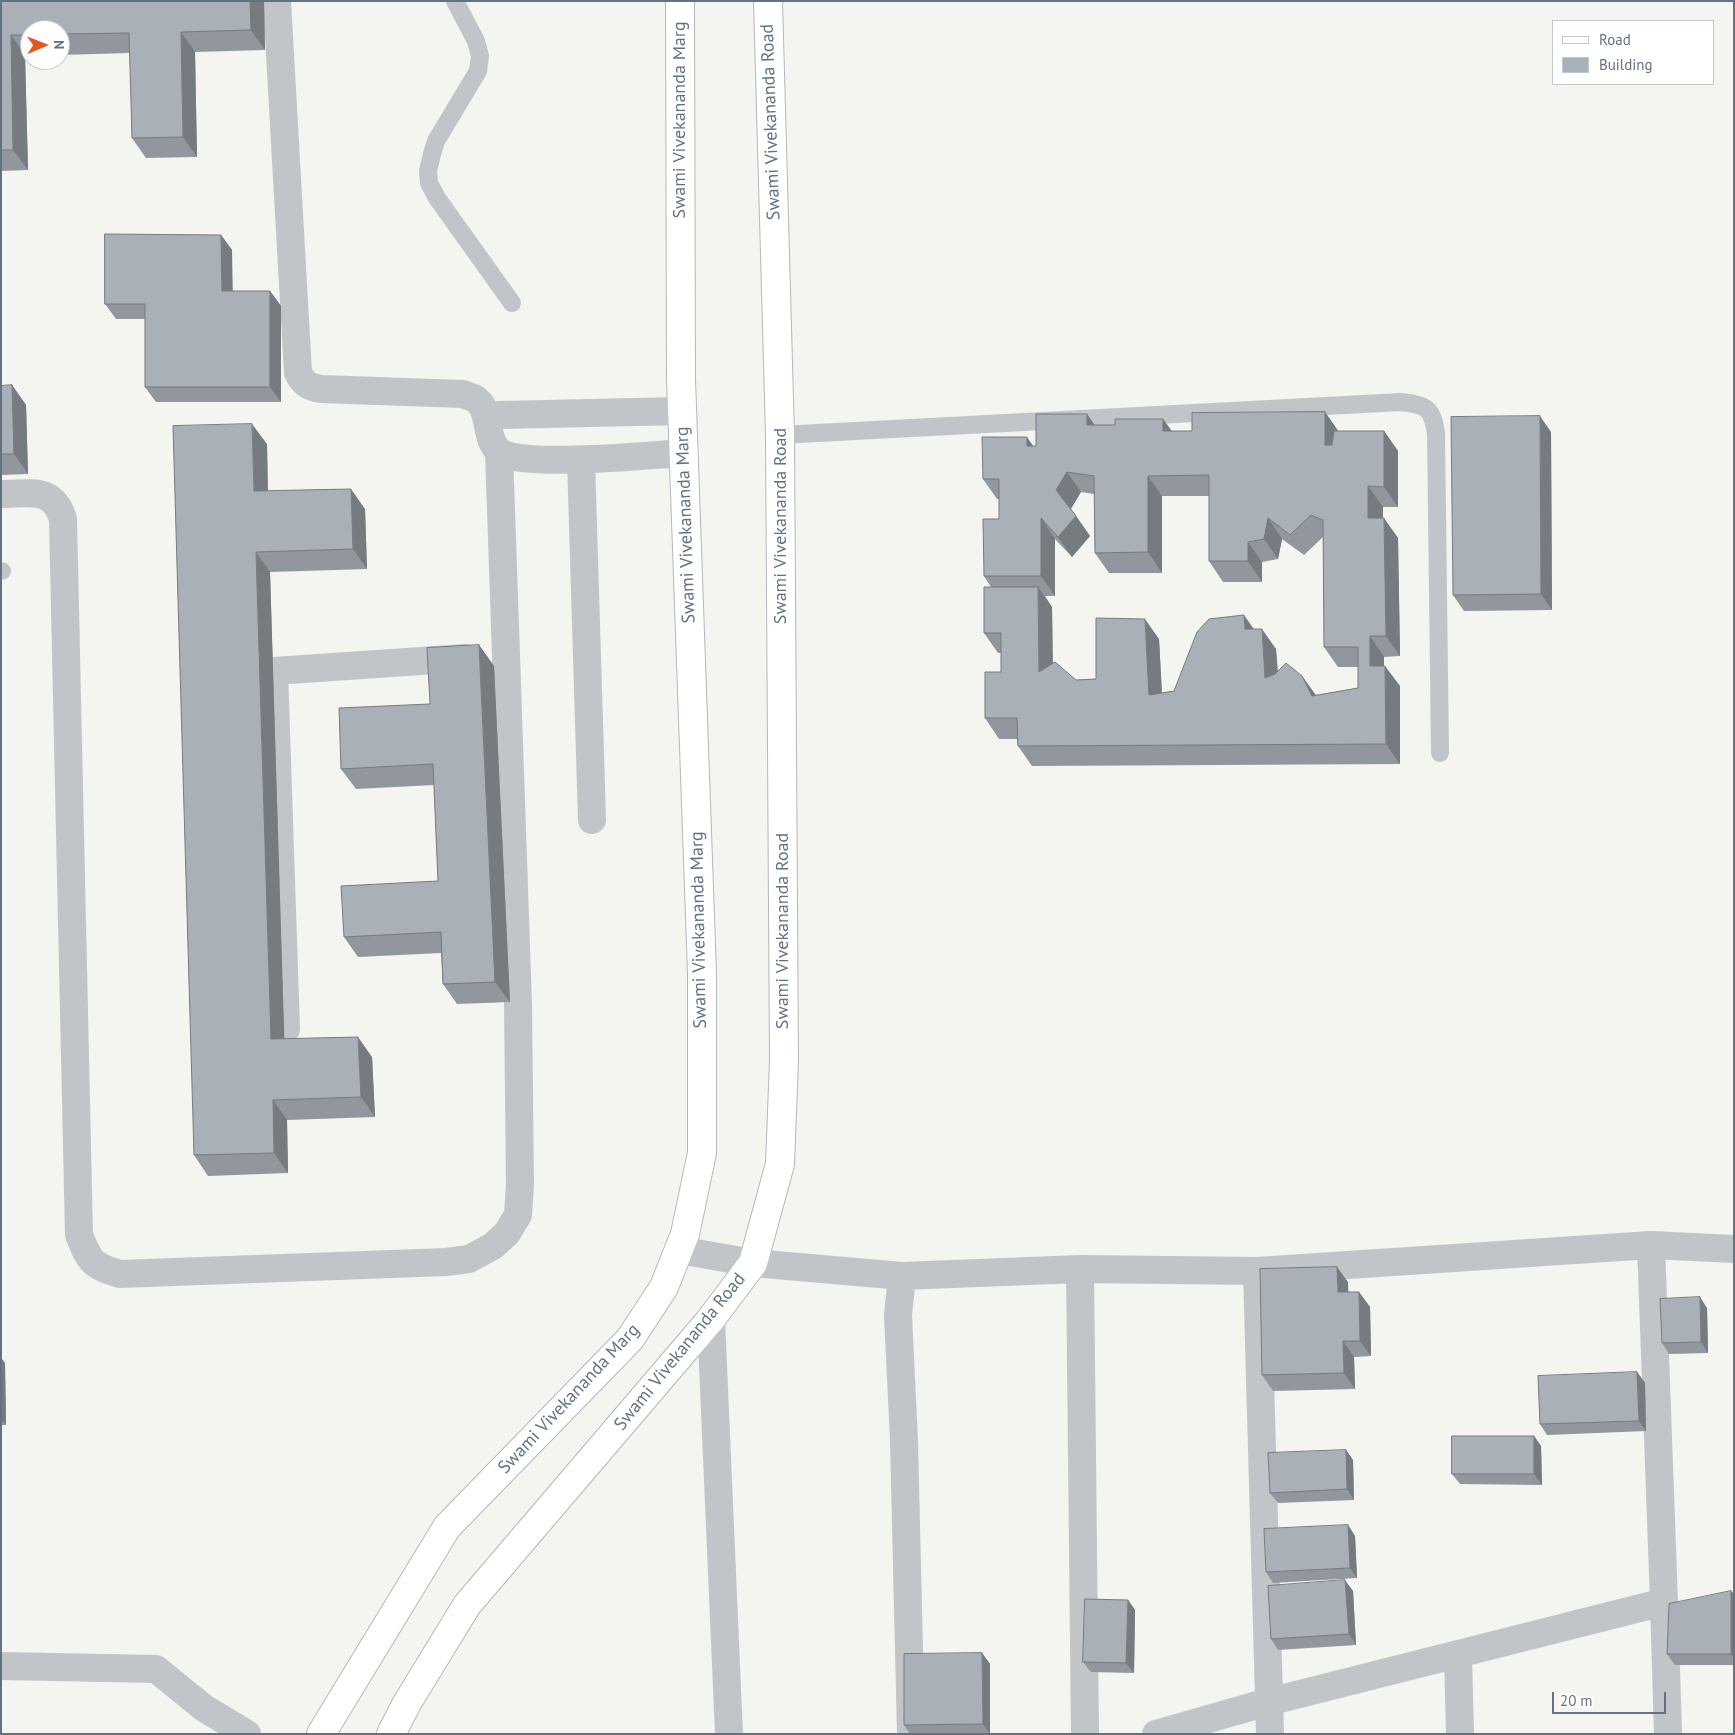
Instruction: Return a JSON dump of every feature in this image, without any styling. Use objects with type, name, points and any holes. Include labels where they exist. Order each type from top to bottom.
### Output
[{"type":"street","points":[[277,1],[298,373],[304,383],[311,388],[322,389],[463,394],[476,399],[482,406],[493,444],[499,452],[511,457],[581,460],[684,453]]},
{"type":"street","name":"Swami Vivekananda Marg","points":[[321,1734],[447,1527],[630,1339],[664,1287],[685,1234],[702,1152],[702,973],[682,411],[680,1]]},
{"type":"street","name":"Swami Vivekananda Road","points":[[391,1734],[407,1703],[468,1605],[711,1319],[753,1262],[780,1164],[783,1071],[780,435],[768,1]]},
{"type":"street","points":[[486,416],[682,411]]},
{"type":"street","points":[[1,494],[50,496],[59,506],[63,518],[79,1235],[88,1258],[102,1269],[120,1274],[446,1262],[469,1258],[493,1246],[507,1233],[518,1214],[520,1175],[518,994],[499,452]]},
{"type":"street","points":[[581,460],[592,820]]},
{"type":"street","points":[[286,1029],[274,670],[507,655]]},
{"type":"street","points":[[678,1250],[753,1262],[902,1276],[1080,1269],[1256,1270],[1651,1245],[1734,1249]]},
{"type":"street","points":[[1651,1245],[1668,1734]]},
{"type":"street","points":[[1080,1269],[1085,1734]]},
{"type":"street","points":[[1256,1270],[1270,1734]]},
{"type":"street","points":[[902,1276],[898,1315],[904,1441],[911,1734]]},
{"type":"street","points":[[711,1319],[729,1734]]},
{"type":"street","points":[[1156,1734],[1268,1702],[1664,1602]]},
{"type":"street","points":[[1458,1655],[1460,1734]]},
{"type":"street","points":[[1,1666],[156,1669],[204,1708],[247,1734]]},
{"type":"lane","points":[[454,1],[476,42],[480,56],[478,70],[436,141],[428,170],[429,183],[437,198],[512,303]]},
{"type":"lane","points":[[780,435],[1401,402],[1421,405],[1434,417],[1436,433],[1440,753]]},
{"type":"building","points":[[1,1],[250,1],[251,30],[181,32],[183,137],[132,138],[129,33],[70,34],[70,20],[20,20],[20,35],[11,35],[13,150],[1,150]]},
{"type":"building","points":[[105,234],[221,235],[222,291],[270,291],[270,387],[145,387],[145,304],[105,304]]},
{"type":"building","points":[[12,385],[14,454],[1,454],[1,386]]},
{"type":"building","points":[[1325,412],[1325,445],[1332,445],[1334,431],[1384,431],[1384,487],[1368,486],[1368,518],[1384,518],[1386,636],[1370,636],[1370,666],[1385,666],[1386,744],[1018,746],[1017,718],[985,718],[985,672],[1001,672],[1001,633],[984,633],[984,587],[1038,587],[1039,672],[1055,662],[1076,680],[1096,679],[1096,618],[1145,619],[1149,695],[1174,691],[1197,632],[1209,619],[1244,615],[1245,629],[1262,629],[1265,678],[1275,674],[1286,663],[1302,676],[1312,696],[1358,688],[1358,647],[1324,647],[1323,520],[1311,515],[1290,535],[1268,518],[1264,539],[1248,542],[1248,561],[1209,561],[1209,475],[1148,476],[1148,552],[1095,553],[1094,476],[1067,472],[1056,490],[1076,516],[1058,537],[1041,518],[1041,576],[984,576],[983,519],[999,519],[999,479],[983,479],[982,437],[1027,437],[1027,446],[1036,446],[1036,414],[1087,414],[1087,425],[1115,425],[1115,419],[1163,419],[1163,431],[1192,431],[1192,413]]},
{"type":"building","points":[[1540,416],[1541,594],[1453,595],[1451,417]]},
{"type":"building","points":[[252,424],[254,491],[351,489],[353,549],[256,552],[271,1039],[358,1037],[361,1097],[273,1100],[274,1153],[194,1155],[173,426]]},
{"type":"building","points":[[479,645],[495,982],[443,984],[441,932],[344,937],[341,886],[438,881],[433,764],[341,769],[339,708],[430,704],[427,648]]},
{"type":"building","points":[[1337,1267],[1338,1292],[1359,1292],[1360,1341],[1343,1341],[1344,1373],[1262,1375],[1260,1269]]},
{"type":"building","points":[[1700,1297],[1701,1342],[1662,1343],[1660,1299]]},
{"type":"building","points":[[1637,1372],[1639,1421],[1540,1424],[1538,1376]]},
{"type":"building","points":[[1452,1436],[1534,1436],[1534,1474],[1452,1474]]},
{"type":"building","points":[[1346,1450],[1347,1489],[1270,1493],[1268,1453]]},
{"type":"building","points":[[1348,1525],[1350,1568],[1266,1572],[1264,1529]]},
{"type":"building","points":[[1345,1580],[1349,1634],[1271,1639],[1268,1586]]},
{"type":"building","points":[[1731,1591],[1731,1654],[1667,1654],[1669,1604]]},
{"type":"building","points":[[1085,1599],[1128,1600],[1126,1663],[1083,1662]]},
{"type":"building","points":[[982,1653],[983,1724],[904,1725],[904,1654]]}]
